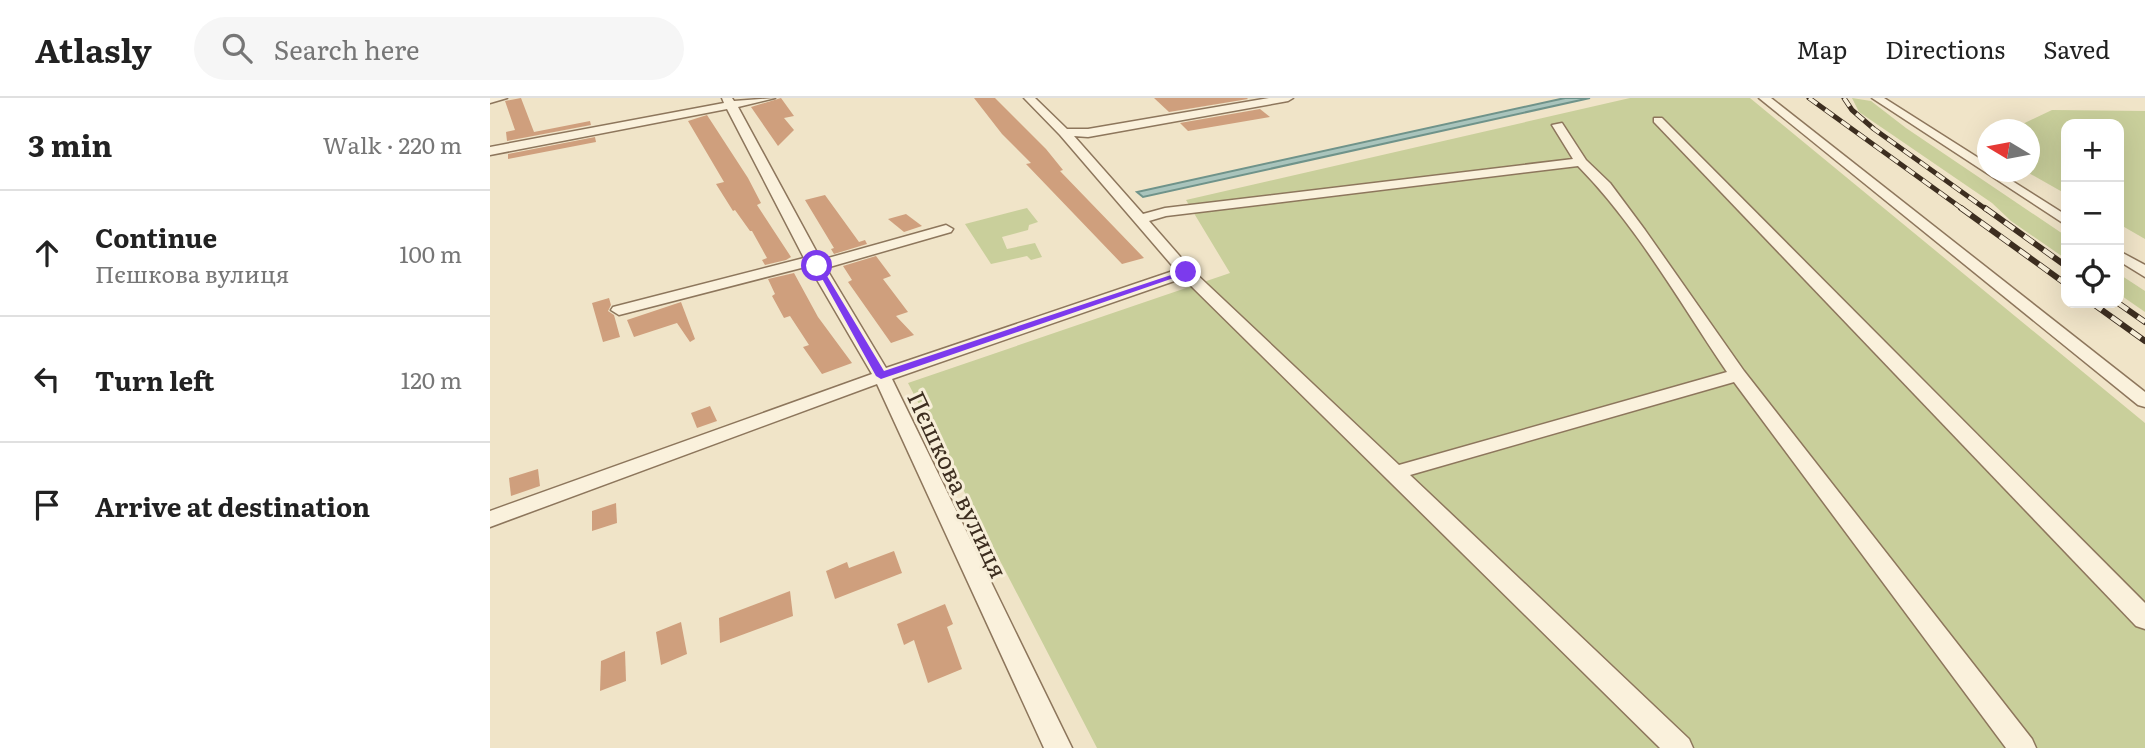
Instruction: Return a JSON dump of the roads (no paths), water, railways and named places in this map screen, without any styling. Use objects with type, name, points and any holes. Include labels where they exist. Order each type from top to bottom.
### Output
[{"type":"street","points":[[490,100],[502,98]]},
{"type":"street","points":[[490,151],[730,102],[770,98]]},
{"type":"street","points":[[1029,98],[1064,132],[1186,272],[1679,748]]},
{"type":"street","points":[[1064,132],[1088,133],[1288,98]]},
{"type":"street","points":[[1764,98],[2145,401]]},
{"type":"street","points":[[1877,98],[1977,163]]},
{"type":"street","name":"Пєшкова вулиця","points":[[730,102],[815,263],[881,376],[1058,748]]},
{"type":"street","points":[[1658,120],[2145,619]]},
{"type":"street","points":[[1558,125],[1581,162],[1605,186],[1640,233],[1738,375],[2022,748]]},
{"type":"street","points":[[1140,219],[1165,212],[1581,162]]},
{"type":"street","points":[[2006,182],[2061,218]]},
{"type":"street","points":[[619,310],[946,229]]},
{"type":"street","points":[[2124,258],[2145,272]]},
{"type":"street","points":[[490,519],[881,376],[1186,272]]},
{"type":"street","points":[[1394,472],[1738,375]]},
{"type":"water","points":[[1565,98],[1590,98],[1143,197],[1137,192]]},
{"type":"railway","points":[[1809,98],[1964,210]]},
{"type":"railway","points":[[1844,98],[1852,110],[1874,129],[1987,210]]},
{"type":"railway","points":[[1961,208],[2061,280]]},
{"type":"railway","points":[[1985,208],[2061,262]]},
{"type":"railway","points":[[2124,307],[2145,322]]},
{"type":"railway","points":[[2099,308],[2145,341]]}]
